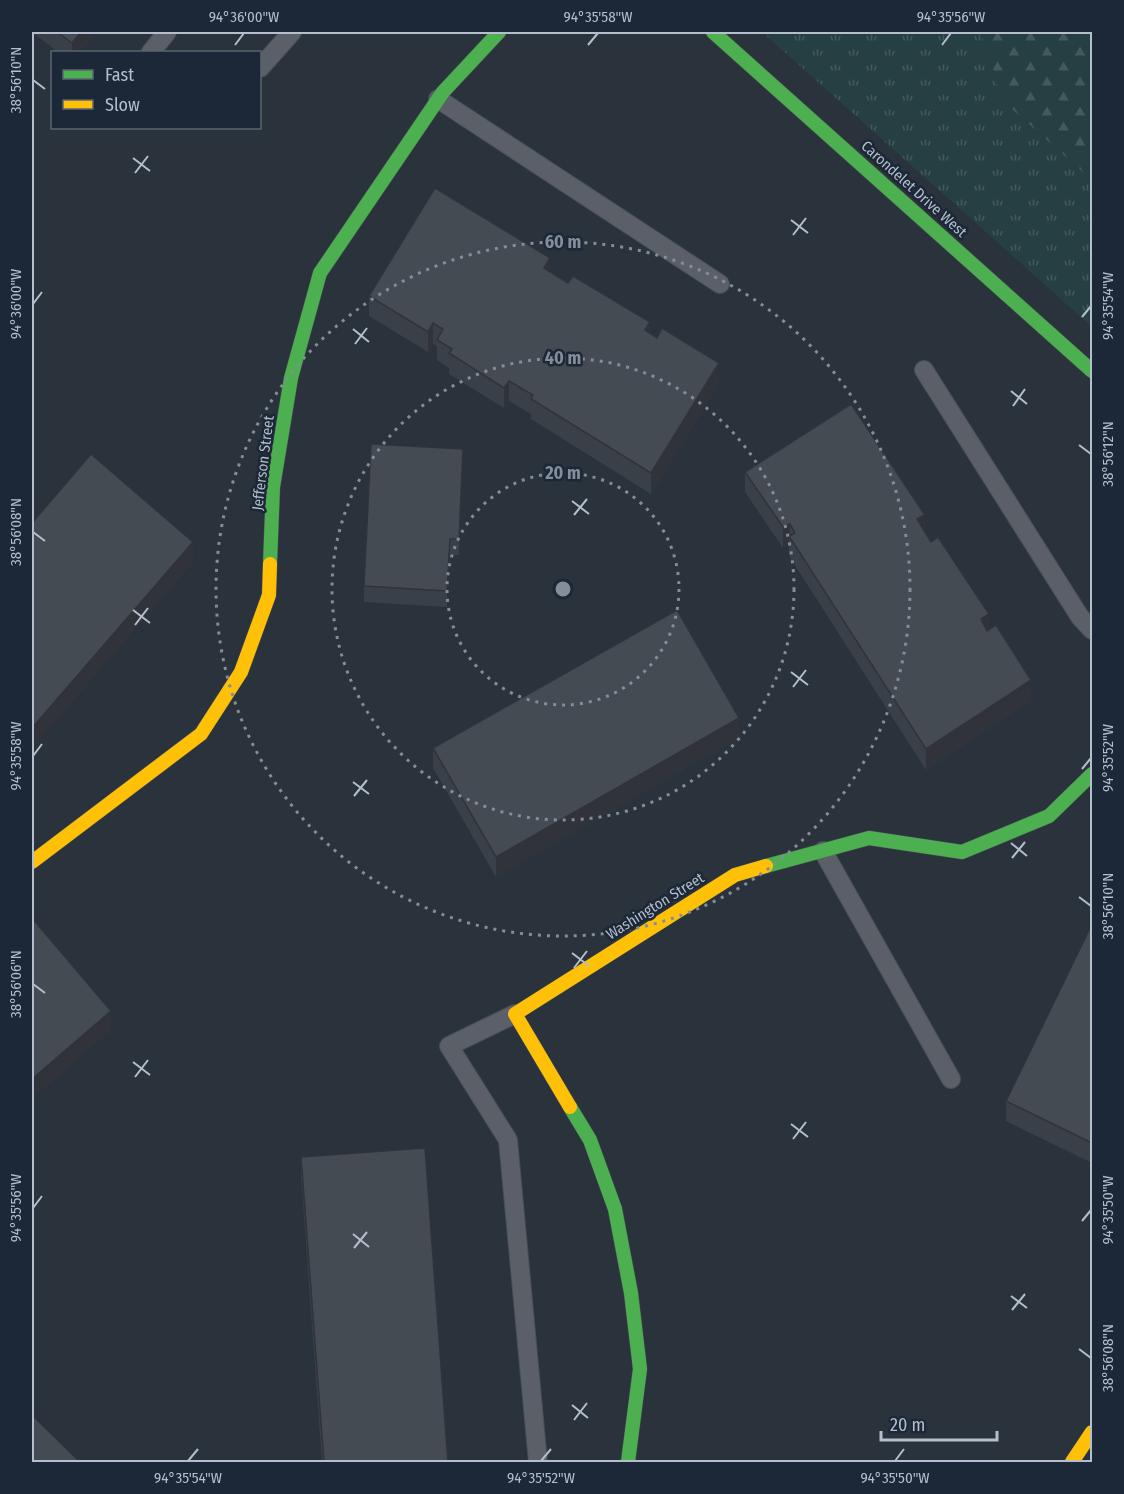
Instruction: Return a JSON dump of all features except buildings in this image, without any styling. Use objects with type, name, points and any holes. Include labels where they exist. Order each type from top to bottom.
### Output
[{"type":"street","name":"Jefferson Street","points":[[32,862],[201,734],[241,672],[269,595],[273,487],[291,378],[320,273],[438,99],[499,32]]},
{"type":"street","name":"Carondelet Drive West","points":[[713,32],[1092,371]]},
{"type":"street","name":"Washington Street","points":[[515,1014],[735,875],[869,838],[962,852],[1049,816],[1092,774]]},
{"type":"street","points":[[515,1014],[590,1140],[615,1209],[632,1293],[640,1369],[628,1462]]},
{"type":"street","points":[[1072,1462],[1092,1432]]},
{"type":"lane","points":[[152,51],[168,32]]},
{"type":"lane","points":[[261,67],[292,32]]},
{"type":"lane","points":[[438,99],[720,284]]},
{"type":"lane","points":[[924,370],[1080,617],[1092,630]]},
{"type":"lane","points":[[823,851],[951,1079]]},
{"type":"lane","points":[[515,1014],[449,1046],[508,1140],[538,1462]]},
{"type":"green space","points":[[762,32],[981,32],[1003,101],[1092,180],[1092,327]]},
{"type":"green space","points":[[981,32],[1092,32],[1092,180],[1003,101]]},
{"type":"traffic: fast","points":[[270,564],[273,487],[291,378],[320,273],[443,92],[499,32]]},
{"type":"traffic: fast","points":[[713,32],[1092,371]]},
{"type":"traffic: fast","points":[[766,866],[869,838],[962,852],[1049,816],[1092,774]]},
{"type":"traffic: fast","points":[[570,1107],[590,1140],[615,1209],[631,1293],[640,1369],[628,1462]]},
{"type":"traffic: slow","points":[[32,862],[201,734],[241,672],[269,595],[270,564]]},
{"type":"traffic: slow","points":[[570,1107],[515,1014],[735,875],[766,866]]},
{"type":"traffic: slow","points":[[1072,1462],[1092,1432]]}]
